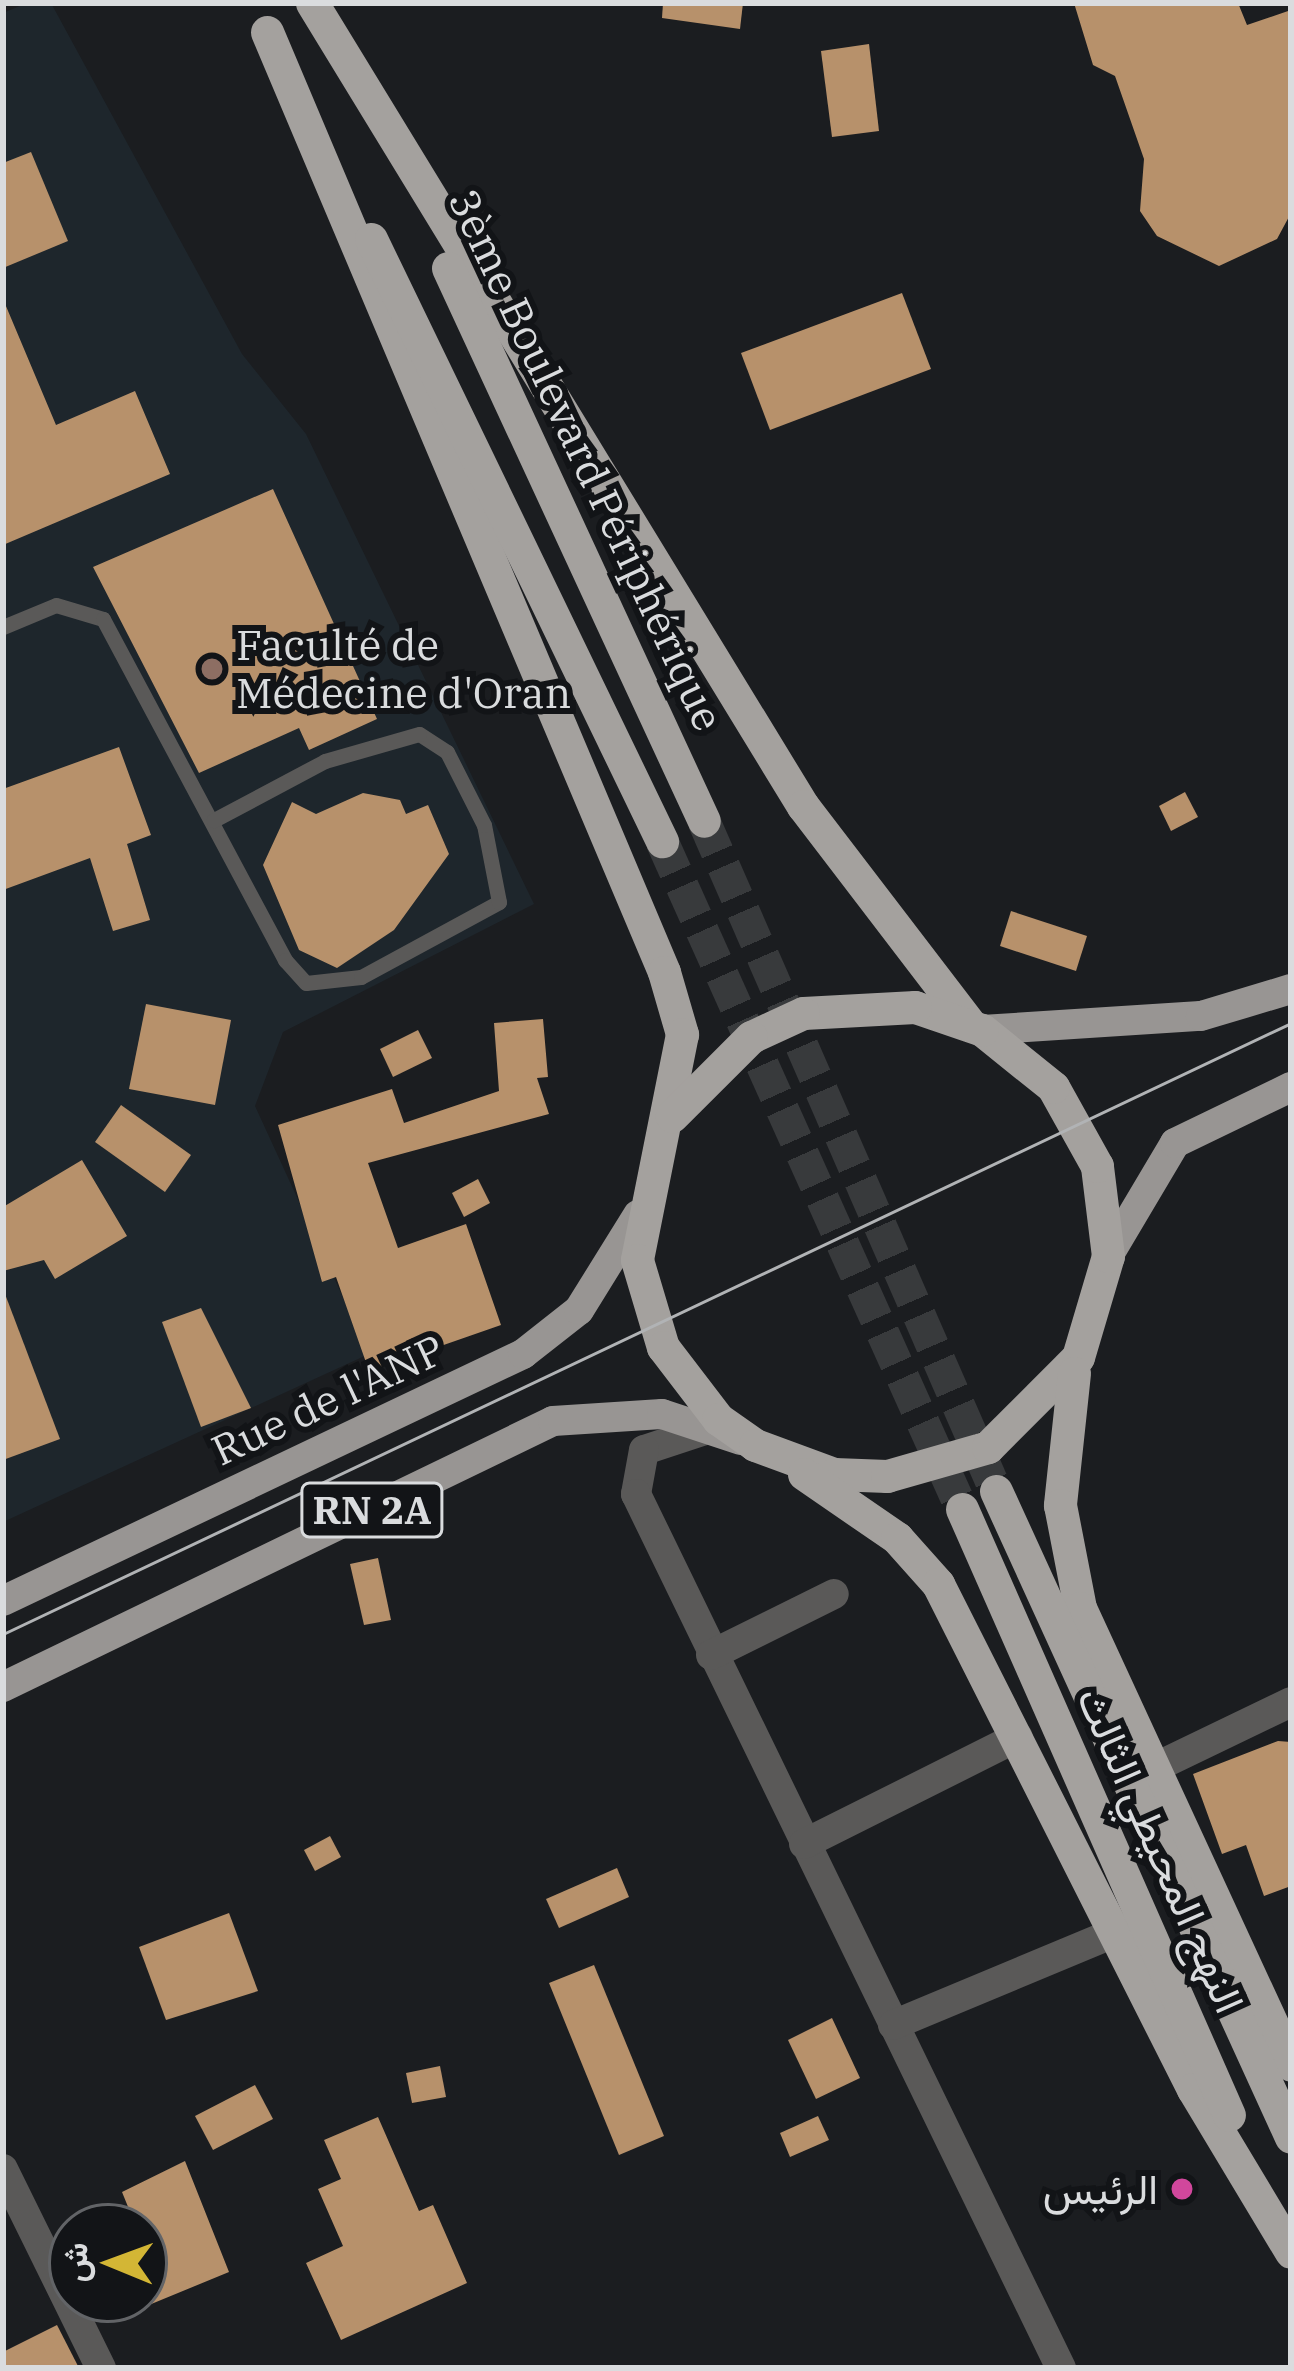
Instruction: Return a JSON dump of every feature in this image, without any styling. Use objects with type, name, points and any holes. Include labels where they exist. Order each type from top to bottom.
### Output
[{"type":"highway","points":[[312,3],[386,136],[802,806],[976,1026],[1053,1087],[1079,1127],[1102,1188],[1108,1256]]},
{"type":"highway","points":[[258,18],[662,841]]},
{"type":"highway","points":[[258,18],[664,973],[682,1034],[672,1116],[638,1215],[638,1260],[663,1347],[718,1419],[897,1538],[938,1584],[1112,1934],[1284,2239]]},
{"type":"highway","name":"3ème Boulevard Périphérique","points":[[386,136],[704,821]]},
{"type":"highway","points":[[672,1116],[722,1060],[803,1013],[859,1003],[976,1026]]},
{"type":"highway","name":"النهج المحيطي الثالث","points":[[1108,1256],[1060,1433],[1060,1505],[1080,1608],[1291,2065]]},
{"type":"highway","points":[[769,1452],[834,1474],[939,1467],[1031,1415],[1078,1357]]},
{"type":"highway","points":[[996,1491],[1291,2137]]},
{"type":"highway","name":"النهج المحيطي الثالث","points":[[962,1509],[1284,2239]]},
{"type":"main road","points":[[976,1026],[1160,1022],[1291,989]]},
{"type":"main road","points":[[1108,1256],[1175,1143],[1291,1087]]},
{"type":"main road","name":"Rue de l'ANP","points":[[3,1601],[523,1354],[579,1310],[638,1215]]},
{"type":"main road","name":"RN 2A","points":[[3,1687],[553,1421],[598,1411],[708,1430],[769,1452]]},
{"type":"street","points":[[708,1430],[644,1450],[636,1494],[1061,2368]]},
{"type":"street","points":[[711,1655],[834,1594]]},
{"type":"street","points":[[1154,1768],[1291,1702]]},
{"type":"street","points":[[804,1844],[1018,1737]]},
{"type":"street","points":[[893,2025],[1112,1934]]},
{"type":"street","points":[[3,2169],[101,2368]]},
{"type":"lane","points":[[3,628],[56,605],[93,609],[306,982],[361,976],[499,902],[484,825],[447,752],[418,734],[325,761],[214,820]]},
{"type":"shaded area","name":"Faculté de Médecine d'Oran","points":[[27,3],[51,3],[242,354],[306,434],[534,904],[283,1032],[255,1106],[369,1354],[3,1522],[3,13]]},
{"type":"building","points":[[663,3],[743,3],[740,29],[662,18]]},
{"type":"building","points":[[1074,3],[1238,3],[1247,25],[1291,10],[1291,213],[1277,239],[1219,266],[1157,236],[1140,211],[1144,159],[1115,76],[1093,65]]},
{"type":"building","points":[[869,44],[879,131],[832,137],[821,51]]},
{"type":"building","points":[[31,152],[68,241],[3,268],[3,163]]},
{"type":"building","points":[[902,293],[931,369],[770,430],[741,353]]},
{"type":"building","points":[[3,299],[56,425],[135,391],[170,474],[3,545]]},
{"type":"building","points":[[273,489],[377,719],[309,750],[299,728],[199,773],[93,567]]},
{"type":"building","points":[[119,747],[151,835],[127,844],[150,920],[113,931],[90,858],[3,890],[3,789]]},
{"type":"building","points":[[1185,792],[1198,817],[1171,831],[1159,806]]},
{"type":"building","points":[[363,793],[400,800],[406,814],[428,805],[449,854],[394,930],[337,968],[299,950],[263,865],[292,802],[316,814]]},
{"type":"building","points":[[1011,911],[1087,936],[1076,971],[1000,946]]},
{"type":"building","points":[[146,1004],[231,1020],[215,1105],[129,1089]]},
{"type":"building","points":[[543,1019],[548,1077],[537,1078],[549,1114],[368,1163],[398,1248],[466,1224],[501,1325],[369,1371],[336,1277],[322,1282],[278,1125],[392,1089],[404,1123],[499,1091],[494,1023]]},
{"type":"building","points":[[418,1030],[432,1058],[393,1077],[380,1049]]},
{"type":"building","points":[[121,1105],[191,1155],[165,1192],[95,1142]]},
{"type":"building","points":[[82,1160],[127,1236],[55,1279],[44,1260],[3,1271],[3,1207]]},
{"type":"building","points":[[478,1179],[490,1203],[464,1217],[452,1193]]},
{"type":"building","points":[[3,1295],[60,1439],[3,1460]]},
{"type":"building","points":[[201,1308],[251,1408],[201,1427],[162,1322]]},
{"type":"building","points":[[378,1558],[391,1620],[364,1625],[350,1564]]},
{"type":"building","points":[[1278,1741],[1291,1742],[1291,1886],[1264,1896],[1246,1845],[1222,1854],[1193,1774]]},
{"type":"building","points":[[330,1836],[341,1857],[315,1871],[304,1850]]},
{"type":"building","points":[[617,1868],[629,1897],[559,1928],[546,1899]]},
{"type":"building","points":[[229,1913],[258,1991],[166,2020],[139,1947]]},
{"type":"building","points":[[594,1965],[664,2136],[619,2155],[549,1983]]},
{"type":"building","points":[[832,2018],[860,2078],[816,2099],[788,2040]]},
{"type":"building","points":[[440,2066],[446,2097],[412,2103],[406,2073]]},
{"type":"building","points":[[255,2085],[273,2119],[213,2150],[195,2116]]},
{"type":"building","points":[[818,2116],[829,2140],[790,2157],[780,2133]]},
{"type":"building","points":[[378,2117],[419,2211],[433,2205],[467,2283],[341,2340],[306,2263],[343,2246],[318,2189],[341,2179],[324,2140]]},
{"type":"building","points":[[185,2161],[229,2272],[168,2297],[168,2203],[126,2203],[122,2192]]},
{"type":"building","points":[[57,2325],[79,2368],[3,2368],[3,2352]]},
{"type":"tunnel","points":[[704,821],[996,1491]]},
{"type":"tunnel","points":[[662,841],[962,1509]]},
{"type":"tram line","points":[[3,1634],[1291,1023]]},
{"type":"place","name":"Faculté de Médecine d'Oran","points":[[212,669]]},
{"type":"place","name":"الرئيس","points":[[1182,2189]]}]
